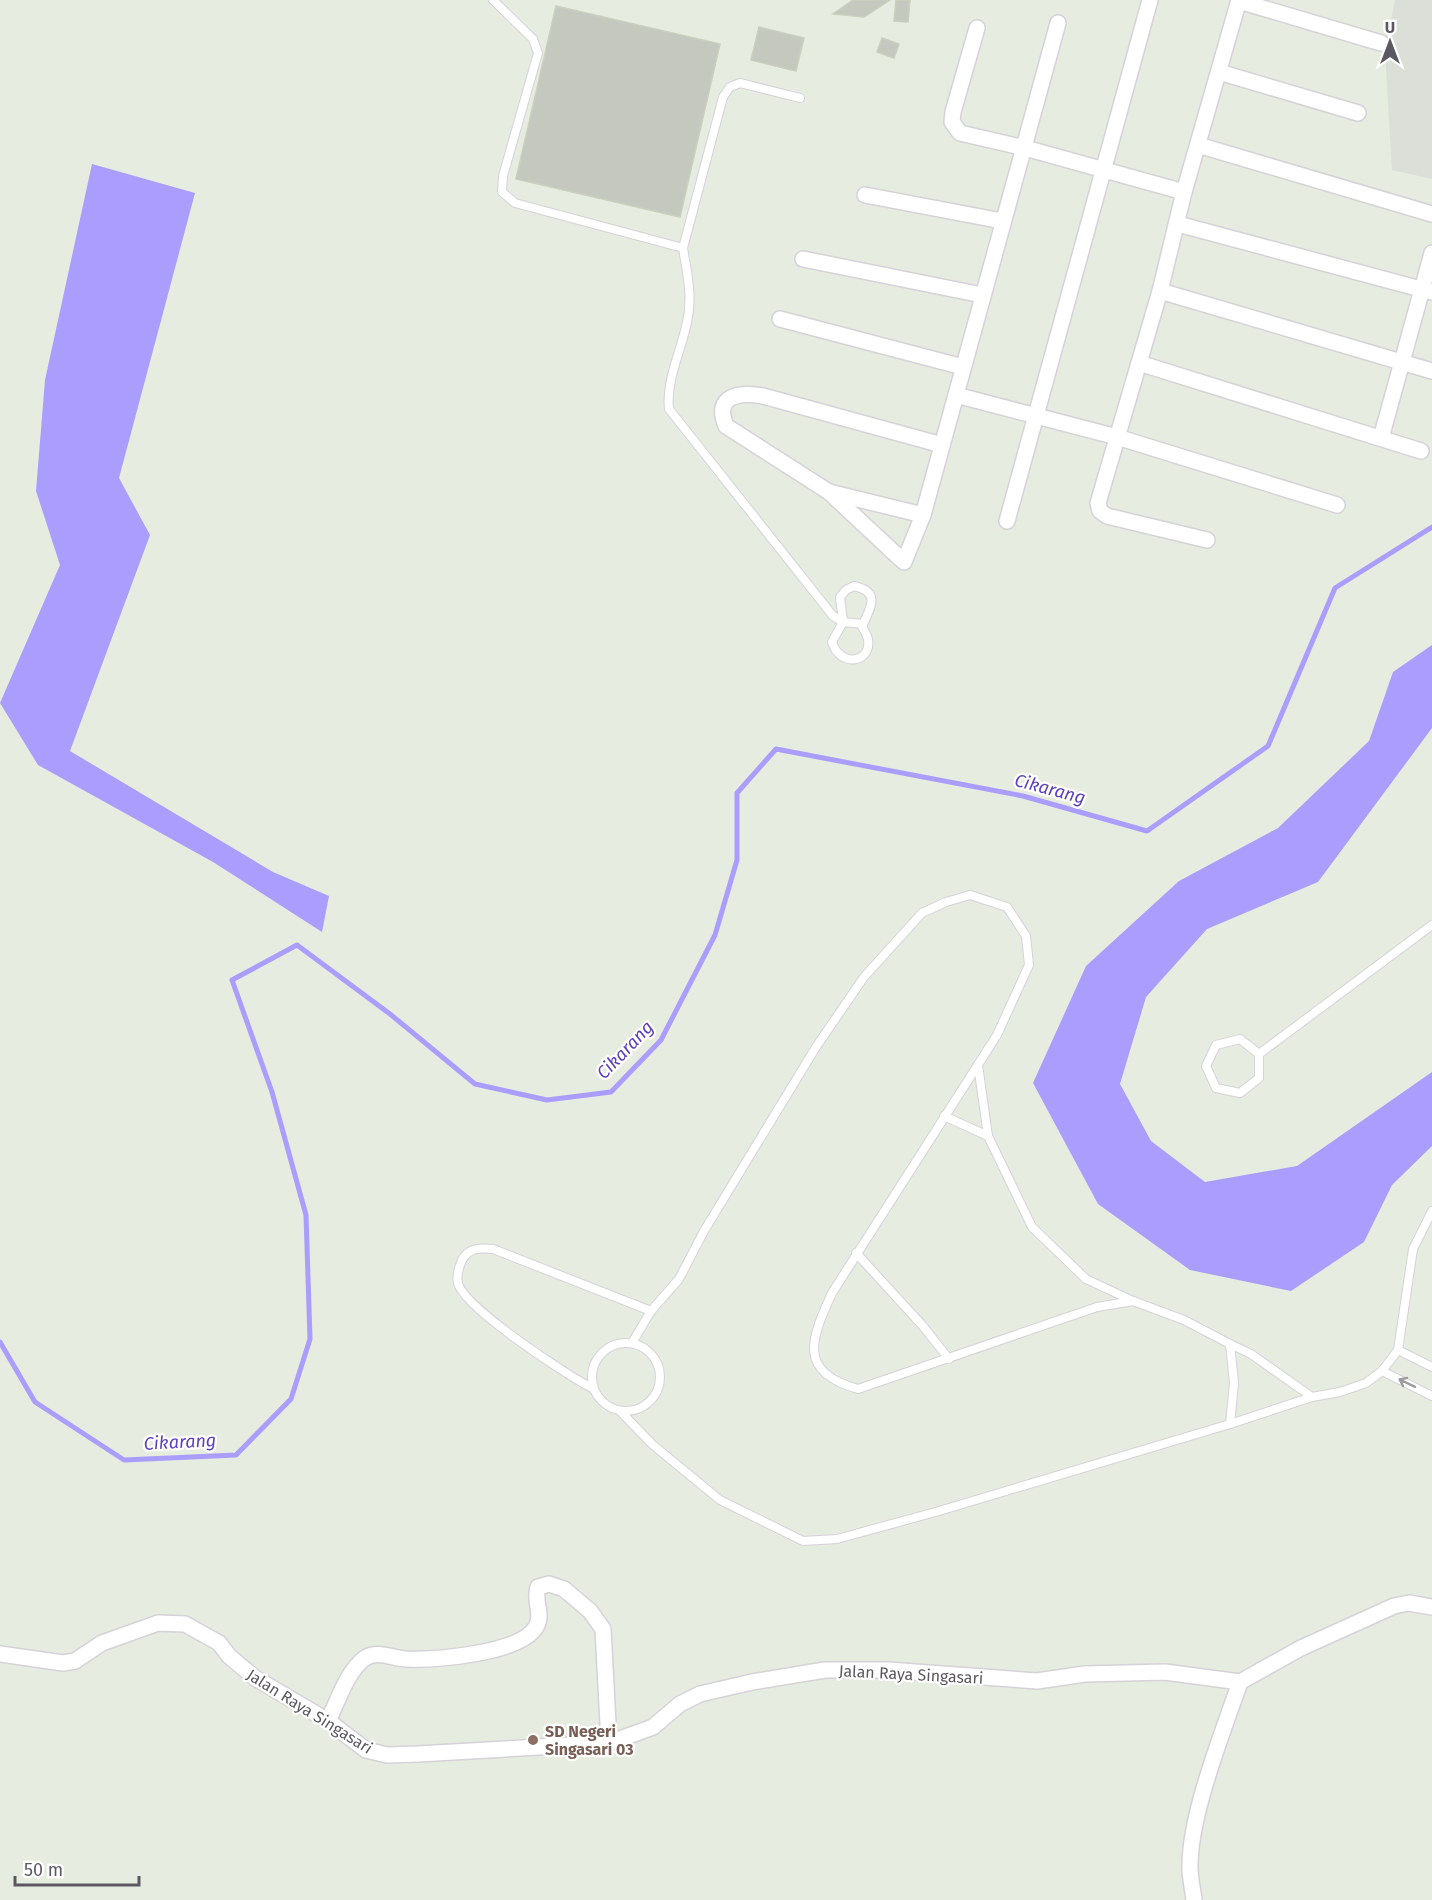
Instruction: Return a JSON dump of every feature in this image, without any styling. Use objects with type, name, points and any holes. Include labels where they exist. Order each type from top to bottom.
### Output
[{"type":"street","points":[[1007,520],[1150,0]]},
{"type":"street","points":[[1207,540],[1107,516],[1100,511],[1098,503],[1160,291],[1184,192],[1239,1],[1381,43]]},
{"type":"street","points":[[942,445],[747,393],[728,399],[722,417],[726,426],[829,492],[904,562],[923,515],[1058,23]]},
{"type":"street","points":[[977,28],[954,112],[955,128],[960,133],[1025,148],[1184,192]]},
{"type":"street","points":[[1219,72],[1358,113]]},
{"type":"street","points":[[1198,145],[1432,214]]},
{"type":"street","points":[[865,195],[1002,221]]},
{"type":"street","points":[[1178,224],[1426,291]]},
{"type":"street","points":[[1381,438],[1401,362],[1426,291],[1432,253]]},
{"type":"street","points":[[803,259],[982,295]]},
{"type":"street","points":[[1160,291],[1432,371]]},
{"type":"street","points":[[780,319],[963,367]]},
{"type":"street","points":[[1139,363],[1421,451]]},
{"type":"street","points":[[956,395],[1117,437],[1337,505]]},
{"type":"street","points":[[829,492],[923,515]]},
{"type":"street","points":[[328,1721],[350,1677],[366,1657],[375,1654],[405,1659],[463,1655],[519,1643],[536,1629],[539,1619],[536,1593],[538,1587],[549,1584],[564,1589],[590,1611],[603,1629],[609,1743]]},
{"type":"street","points":[[1194,1900],[1190,1869],[1195,1829],[1213,1762],[1240,1682],[1301,1648],[1394,1606],[1409,1603],[1432,1607]]},
{"type":"street","name":"Jalan Raya Singasari","points":[[0,1654],[63,1663],[75,1661],[102,1643],[158,1623],[185,1624],[219,1643],[229,1656],[255,1678],[328,1721],[366,1750],[387,1755],[609,1743],[653,1727],[680,1704],[700,1694],[752,1682],[825,1670],[888,1670],[1037,1681],[1085,1674],[1165,1672],[1240,1682]]},
{"type":"lane","points":[[493,0],[533,39],[538,53],[503,176],[502,192],[515,203],[683,248]]},
{"type":"lane","points":[[800,98],[740,83],[730,87],[723,97],[683,248],[691,297],[687,322],[667,392],[669,409],[833,616],[843,622],[863,624]]},
{"type":"lane","points":[[854,586],[864,588],[871,595],[873,604],[863,624],[868,648],[862,656],[852,660],[843,659],[835,652],[832,642],[843,622],[840,597],[854,586]]},
{"type":"lane","points":[[632,1343],[651,1311],[679,1279],[704,1231],[810,1057],[864,977],[922,913],[946,902],[970,895],[1007,907],[1026,936],[1029,965],[997,1035],[856,1253],[815,1331],[813,1355],[822,1372],[838,1383],[858,1389],[1097,1307],[1133,1301]]},
{"type":"lane","points":[[1259,1054],[1432,925]]},
{"type":"lane","points":[[1240,1039],[1259,1054],[1259,1078],[1240,1093],[1216,1088],[1206,1066],[1216,1045],[1240,1039]]},
{"type":"lane","points":[[978,1065],[988,1136],[1032,1227],[1086,1279],[1133,1301],[1184,1320],[1251,1354],[1312,1397]]},
{"type":"lane","points":[[944,1116],[988,1136]]},
{"type":"lane","points":[[620,1412],[638,1410],[653,1400],[661,1383],[659,1365],[649,1351],[632,1343],[615,1345],[600,1355],[592,1371],[594,1389],[604,1404],[620,1412],[653,1445],[720,1500],[803,1541],[837,1539],[1230,1424],[1312,1397],[1340,1392],[1366,1383],[1382,1371],[1398,1350],[1413,1249],[1432,1211]]},
{"type":"lane","points":[[594,1389],[559,1370],[475,1306],[458,1284],[458,1269],[465,1254],[476,1248],[493,1249],[651,1311]]},
{"type":"lane","points":[[856,1253],[922,1325],[949,1359]]},
{"type":"lane","points":[[1230,1344],[1234,1383],[1230,1424]]},
{"type":"lane","points":[[1398,1350],[1432,1367]]},
{"type":"lane","points":[[1382,1371],[1432,1396]]},
{"type":"shaded area","points":[[1395,0],[1432,0],[1432,179],[1392,170],[1385,51]]},
{"type":"shaded area","points":[[92,164],[195,193],[119,478],[150,535],[70,751],[273,872],[329,896],[322,932],[213,862],[38,765],[0,703],[60,565],[36,491],[45,380]]},
{"type":"shaded area","points":[[1432,645],[1432,728],[1318,882],[1207,929],[1146,997],[1120,1084],[1151,1141],[1205,1182],[1297,1166],[1432,1072],[1432,1146],[1392,1185],[1364,1242],[1291,1291],[1190,1270],[1098,1204],[1033,1083],[1086,966],[1179,881],[1278,828],[1369,741],[1393,672]]},
{"type":"building","points":[[853,0],[890,0],[864,17],[833,14]]},
{"type":"building","points":[[896,0],[910,0],[908,22],[894,21]]},
{"type":"building","points":[[556,6],[720,44],[680,217],[516,179]]},
{"type":"building","points":[[759,27],[804,38],[796,71],[751,60]]},
{"type":"building","points":[[882,38],[899,44],[894,58],[877,52]]},
{"type":"waterway","name":"Cikarang","points":[[0,1342],[35,1402],[124,1460],[236,1455],[291,1399],[310,1339],[306,1215],[272,1092],[232,980],[297,945],[390,1014],[475,1084],[547,1100],[611,1092],[661,1040],[715,935],[737,860],[737,793],[776,749],[1023,796],[1147,831],[1268,746],[1335,588],[1432,527]]},
{"type":"place","name":"SD Negeri Singasari 03","points":[[533,1740]]}]
